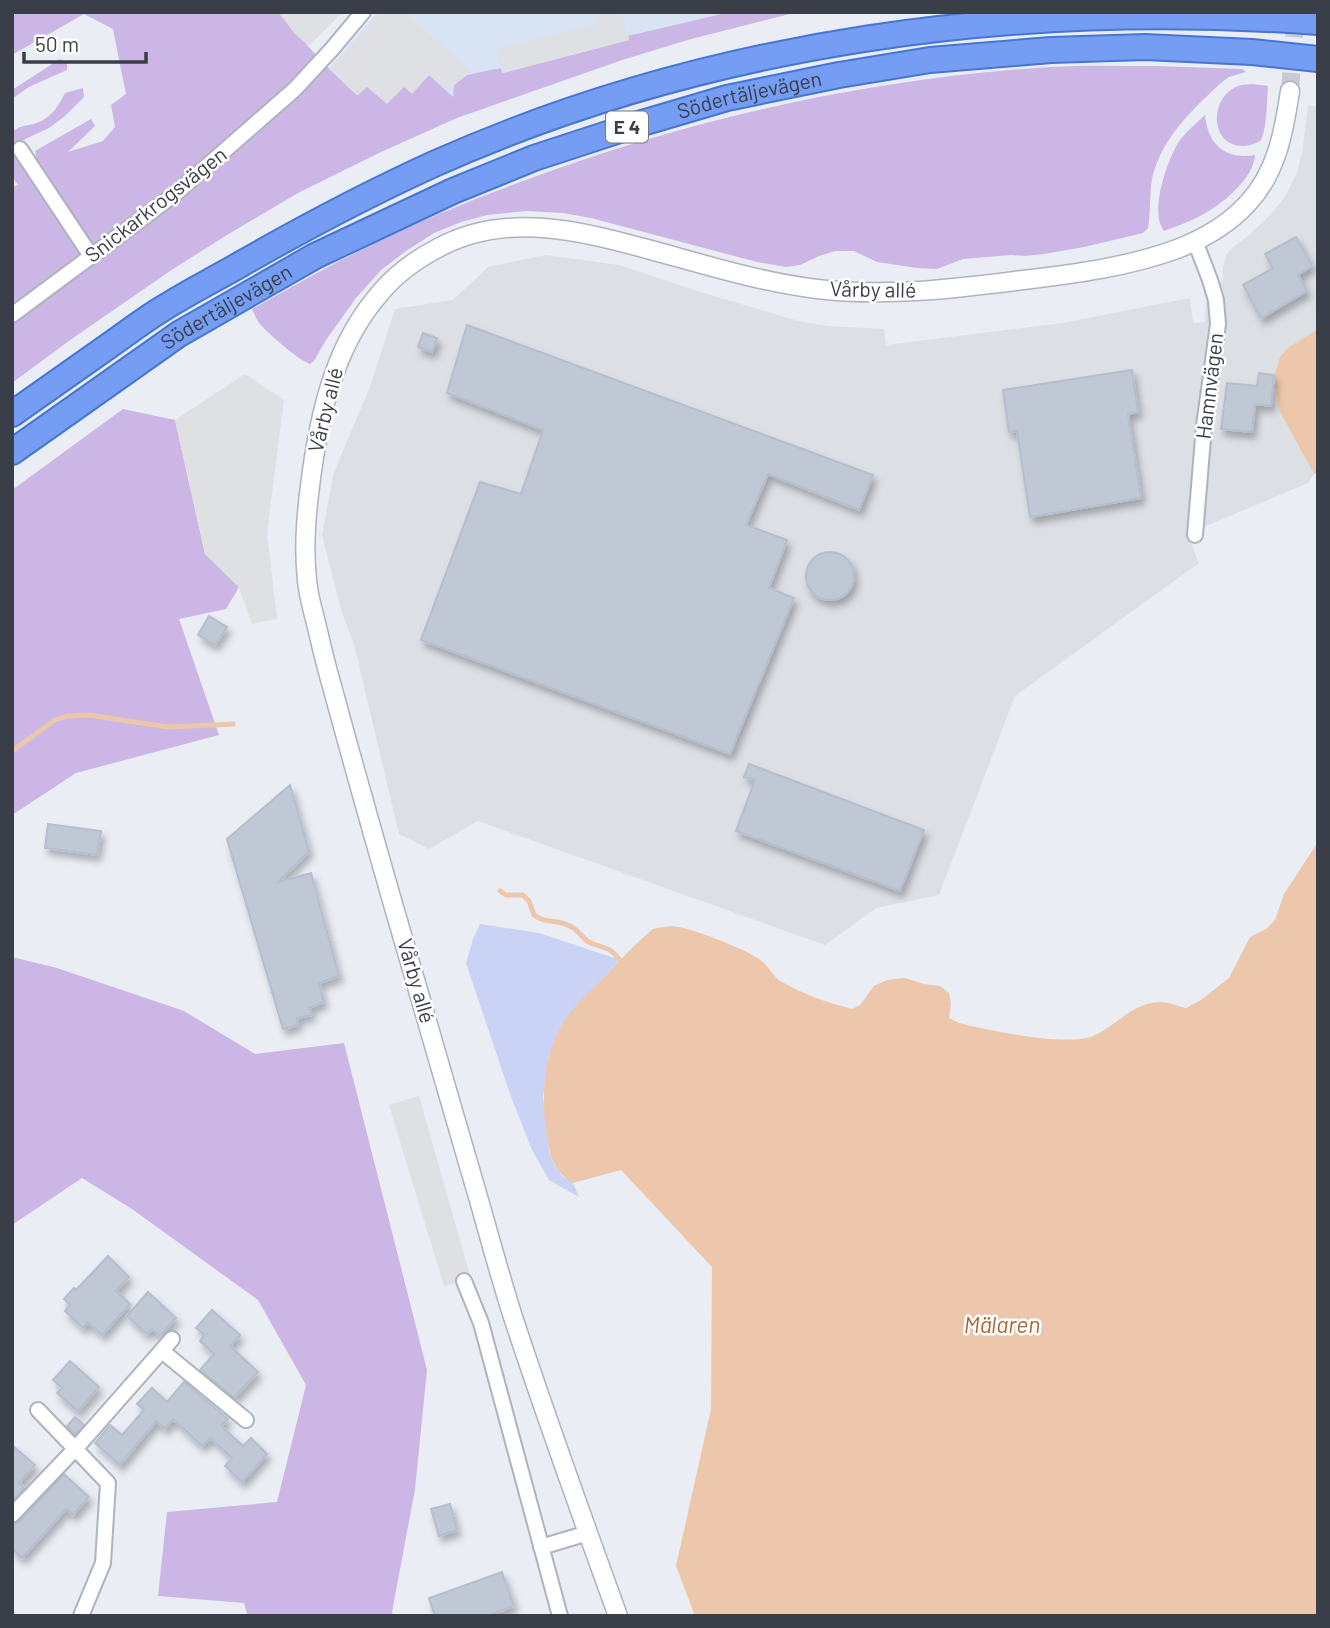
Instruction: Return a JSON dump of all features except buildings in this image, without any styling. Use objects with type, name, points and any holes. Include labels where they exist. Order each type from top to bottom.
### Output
[{"type":"highway","name":"Södertäljevägen","points":[[12,414],[161,309],[308,226],[435,164],[528,126],[624,93],[719,66],[835,41],[940,26],[1049,16],[1149,13],[1256,16],[1318,22]]},
{"type":"highway","name":"Södertäljevägen","points":[[12,452],[180,334],[315,256],[453,191],[523,162],[632,126],[727,98],[930,60],[1051,50],[1145,47],[1252,52],[1318,59]]},
{"type":"street","name":"Snickarkrogsvägen","points":[[12,315],[175,194],[295,89],[363,12]]},
{"type":"street","name":"Vårby allé","points":[[618,1616],[512,1313],[338,711],[307,584],[305,524],[317,434],[329,384],[345,347],[371,304],[410,264],[452,240],[494,229],[537,227],[578,232],[766,281],[822,290],[915,292],[1061,275],[1138,261],[1179,248],[1210,233],[1232,218],[1259,190],[1276,156],[1290,91]]},
{"type":"street","points":[[20,149],[91,256]]},
{"type":"street","name":"Hamnvägen","points":[[1195,241],[1216,300],[1218,324],[1204,426],[1195,535]]},
{"type":"street","points":[[464,1281],[481,1323],[560,1616]]},
{"type":"street","points":[[12,1515],[76,1448],[172,1339]]},
{"type":"street","points":[[162,1351],[246,1420]]},
{"type":"street","points":[[38,1410],[108,1483],[103,1563],[81,1616]]},
{"type":"street","points":[[541,1547],[588,1533]]},
{"type":"shaded area","points":[[12,12],[281,12],[317,56],[357,95],[367,86],[404,87],[412,93],[429,75],[453,97],[454,85],[467,75],[501,68],[503,73],[629,40],[628,36],[730,12],[798,12],[691,39],[622,60],[457,118],[381,152],[298,193],[227,235],[173,269],[12,383],[12,187],[18,185],[12,177],[12,132],[49,116],[65,93],[83,88],[84,97],[65,116],[49,128],[19,142],[13,153],[30,179],[39,170],[35,151],[91,119],[95,126],[68,152],[103,141],[115,127],[111,105],[126,94],[113,29],[84,14],[12,55]]},
{"type":"shaded area","points":[[278,12],[338,12],[340,15],[309,46],[295,34]]},
{"type":"shaded area","points":[[377,12],[798,12],[691,39],[622,60],[470,113],[358,95],[328,69]]},
{"type":"shaded area","points":[[381,12],[404,12],[471,72],[447,90],[429,75],[412,94],[404,87],[387,104],[367,87],[358,95],[330,70]]},
{"type":"shaded area","points":[[594,12],[622,12],[629,40],[502,73],[496,50],[597,23]]},
{"type":"shaded area","points":[[60,59],[67,63],[67,70],[29,87],[12,99],[12,90]]},
{"type":"shaded area","points":[[1156,66],[1242,69],[1246,72],[1222,82],[1170,137],[1156,164],[1152,179],[1148,228],[1143,233],[1044,254],[963,259],[937,269],[877,262],[854,251],[836,251],[800,265],[786,267],[757,262],[591,218],[526,211],[487,215],[461,222],[434,233],[406,251],[381,270],[356,298],[310,364],[270,334],[252,309],[408,227],[461,205],[580,161],[711,122],[845,92],[913,81],[1050,67]]},
{"type":"shaded area","points":[[1238,86],[1268,86],[1262,137],[1260,141],[1250,145],[1233,144],[1219,131],[1217,121],[1221,101]]},
{"type":"shaded area","points":[[1308,105],[1318,107],[1318,329],[1289,347],[1275,373],[1275,386],[1279,410],[1314,474],[1308,483],[1187,534],[1199,563],[1015,696],[939,895],[876,908],[825,945],[478,821],[429,849],[399,834],[354,644],[342,613],[322,535],[334,472],[370,387],[395,309],[453,300],[488,267],[546,255],[619,265],[802,322],[884,329],[886,345],[1063,323],[1190,298],[1193,323],[1205,322],[1206,301],[1203,290],[1223,281],[1226,255],[1269,216],[1290,187],[1302,154]]},
{"type":"shaded area","points":[[1205,115],[1214,142],[1226,152],[1235,155],[1255,155],[1253,164],[1235,191],[1217,206],[1164,231],[1158,212],[1161,187],[1169,162],[1178,143]]},
{"type":"shaded area","points":[[245,374],[284,400],[267,533],[277,619],[252,624],[239,587],[205,554],[175,420]]},
{"type":"shaded area","points":[[123,409],[175,420],[205,554],[239,587],[226,609],[179,619],[219,735],[76,773],[12,815],[12,490]]},
{"type":"shaded area","points":[[12,957],[57,968],[184,1011],[255,1054],[344,1043],[427,1370],[415,1489],[393,1616],[248,1616],[244,1603],[158,1596],[167,1512],[277,1502],[306,1385],[258,1300],[132,1209],[82,1178],[12,1225]]},
{"type":"shaded area","points":[[419,1096],[471,1279],[444,1286],[389,1105]]},
{"type":"sand","points":[[480,924],[539,933],[620,960],[577,1005],[562,1025],[549,1055],[543,1097],[549,1151],[554,1165],[563,1177],[573,1183],[579,1197],[549,1180],[532,1150],[510,1094],[466,963]]},
{"type":"water","points":[[1318,329],[1318,473],[1314,474],[1279,410],[1275,373],[1280,357],[1289,347]]},
{"type":"water","name":"Mälaren","points":[[1318,842],[1318,1616],[695,1616],[676,1566],[711,1409],[712,1267],[621,1170],[573,1183],[560,1172],[552,1160],[548,1145],[544,1088],[552,1048],[572,1010],[653,929],[672,926],[698,932],[747,952],[763,962],[782,982],[843,1007],[852,1009],[860,1005],[874,986],[887,980],[905,978],[940,986],[949,993],[949,1018],[959,1023],[1047,1039],[1081,1039],[1102,1032],[1132,1011],[1149,1004],[1162,1002],[1186,1008],[1229,978],[1250,937],[1266,929],[1275,920],[1284,894]]},
{"type":"waterway","points":[[12,751],[55,720],[67,716],[89,715],[168,727],[233,724]]},
{"type":"waterway","points":[[500,891],[506,895],[523,895],[529,901],[534,915],[542,920],[572,927],[587,941],[610,950],[620,960]]},
{"type":"tunnel","points":[[1290,91],[1296,12]]}]
